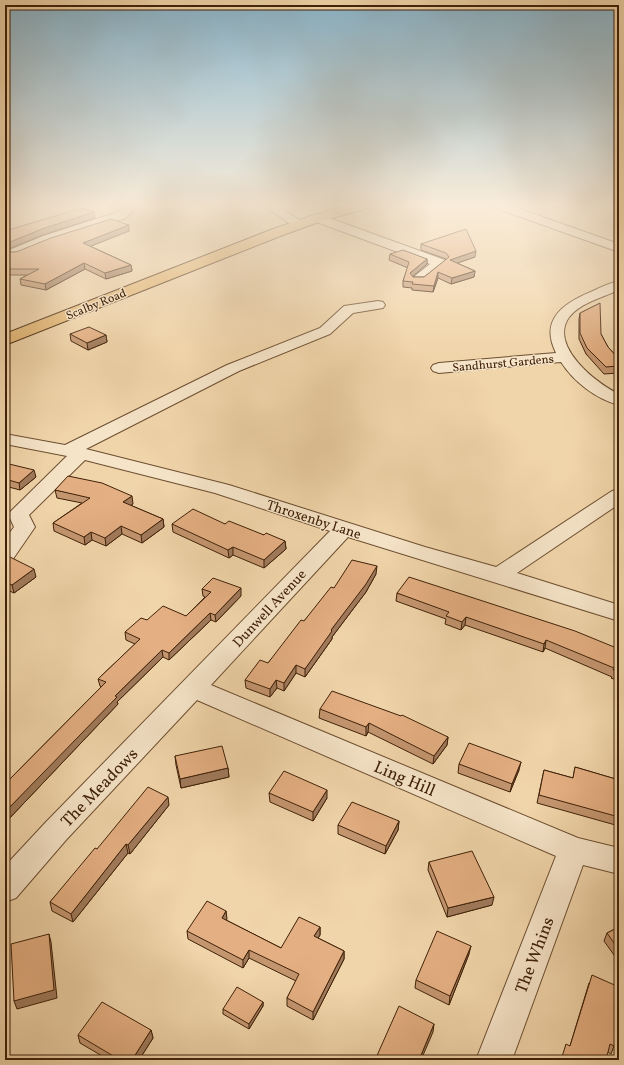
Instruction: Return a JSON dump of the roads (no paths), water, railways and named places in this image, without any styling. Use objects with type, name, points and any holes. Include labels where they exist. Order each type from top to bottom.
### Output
[{"type":"highway","name":"Scalby Road","points":[[5,340],[224,254]]},
{"type":"street","points":[[415,254],[440,263],[418,279]]},
{"type":"street","points":[[619,284],[568,310],[559,320],[558,339],[560,347],[566,358],[583,378],[619,400]]},
{"type":"street","points":[[5,554],[25,527],[18,514],[74,452],[233,368],[325,331],[349,309],[378,305]]},
{"type":"street","name":"Sandhurst Gardens","points":[[439,368],[566,358]]},
{"type":"street","name":"Throxenby Lane","points":[[5,439],[74,452],[222,489],[417,552],[499,575],[619,614]]},
{"type":"street","points":[[499,575],[619,495]]},
{"type":"street","name":"Dunwell Avenue","points":[[194,688],[345,528]]},
{"type":"street","name":"Ling Hill","points":[[194,688],[574,850],[619,861]]},
{"type":"street","name":"The Meadows","points":[[5,888],[56,831],[194,688]]},
{"type":"street","name":"The Whins","points":[[494,1060],[574,850]]}]
